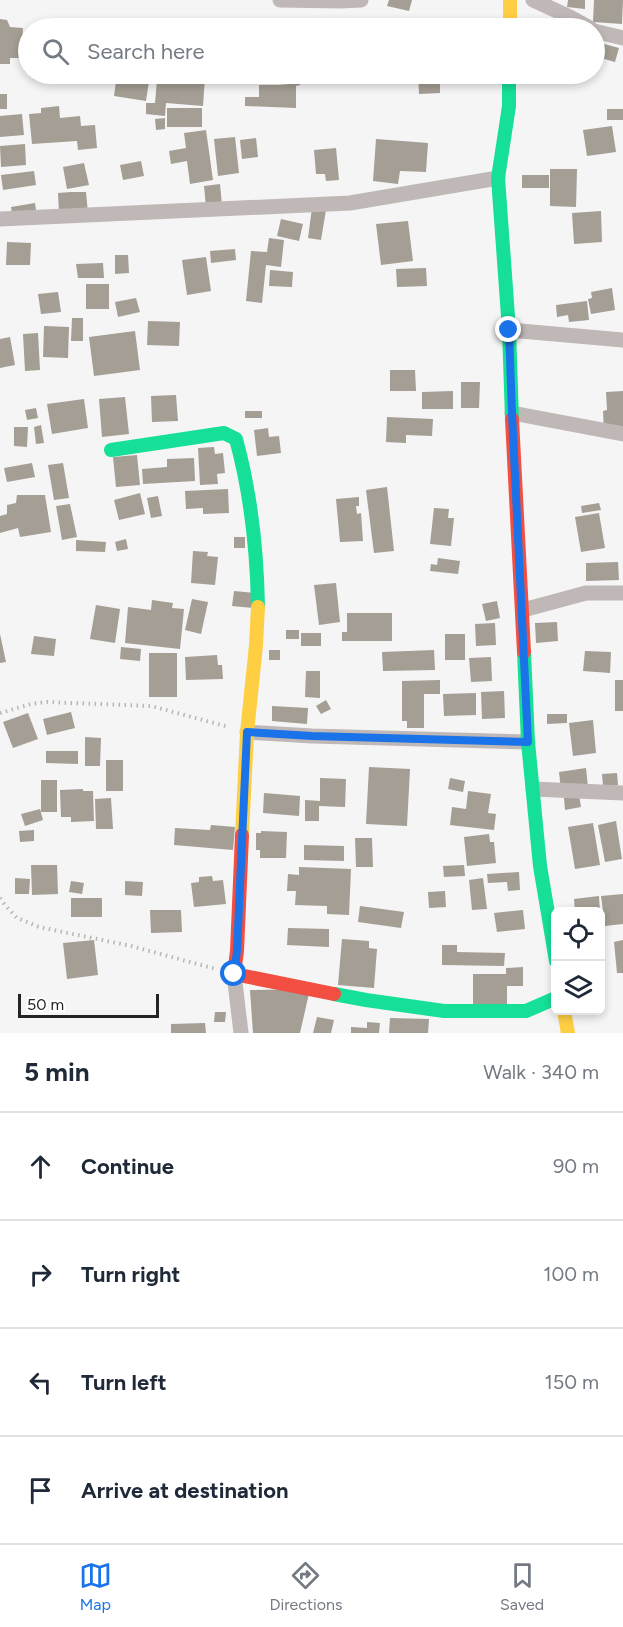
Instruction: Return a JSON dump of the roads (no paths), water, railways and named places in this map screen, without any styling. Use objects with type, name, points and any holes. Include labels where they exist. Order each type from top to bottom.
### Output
[{"type":"street","points":[[280,0],[341,2],[362,0]]},
{"type":"street","points":[[510,0],[510,18]]},
{"type":"street","points":[[533,0],[572,18]]},
{"type":"street","points":[[605,34],[623,38]]},
{"type":"street","points":[[509,84],[509,106],[498,178],[509,330],[528,742],[540,866],[551,936]]},
{"type":"street","points":[[0,219],[350,203],[498,178]]},
{"type":"street","points":[[509,330],[623,340]]},
{"type":"street","points":[[512,413],[623,434]]},
{"type":"street","points":[[111,450],[224,433],[236,439],[246,476],[256,561],[257,632],[247,732],[234,974],[241,1033]]},
{"type":"street","points":[[523,610],[586,593],[623,593]]},
{"type":"street","points":[[247,732],[528,742]]},
{"type":"street","points":[[533,789],[623,793]]},
{"type":"street","points":[[234,974],[366,1000],[444,1011],[526,1011],[551,1000]]},
{"type":"street","points":[[565,1015],[568,1033]]}]
